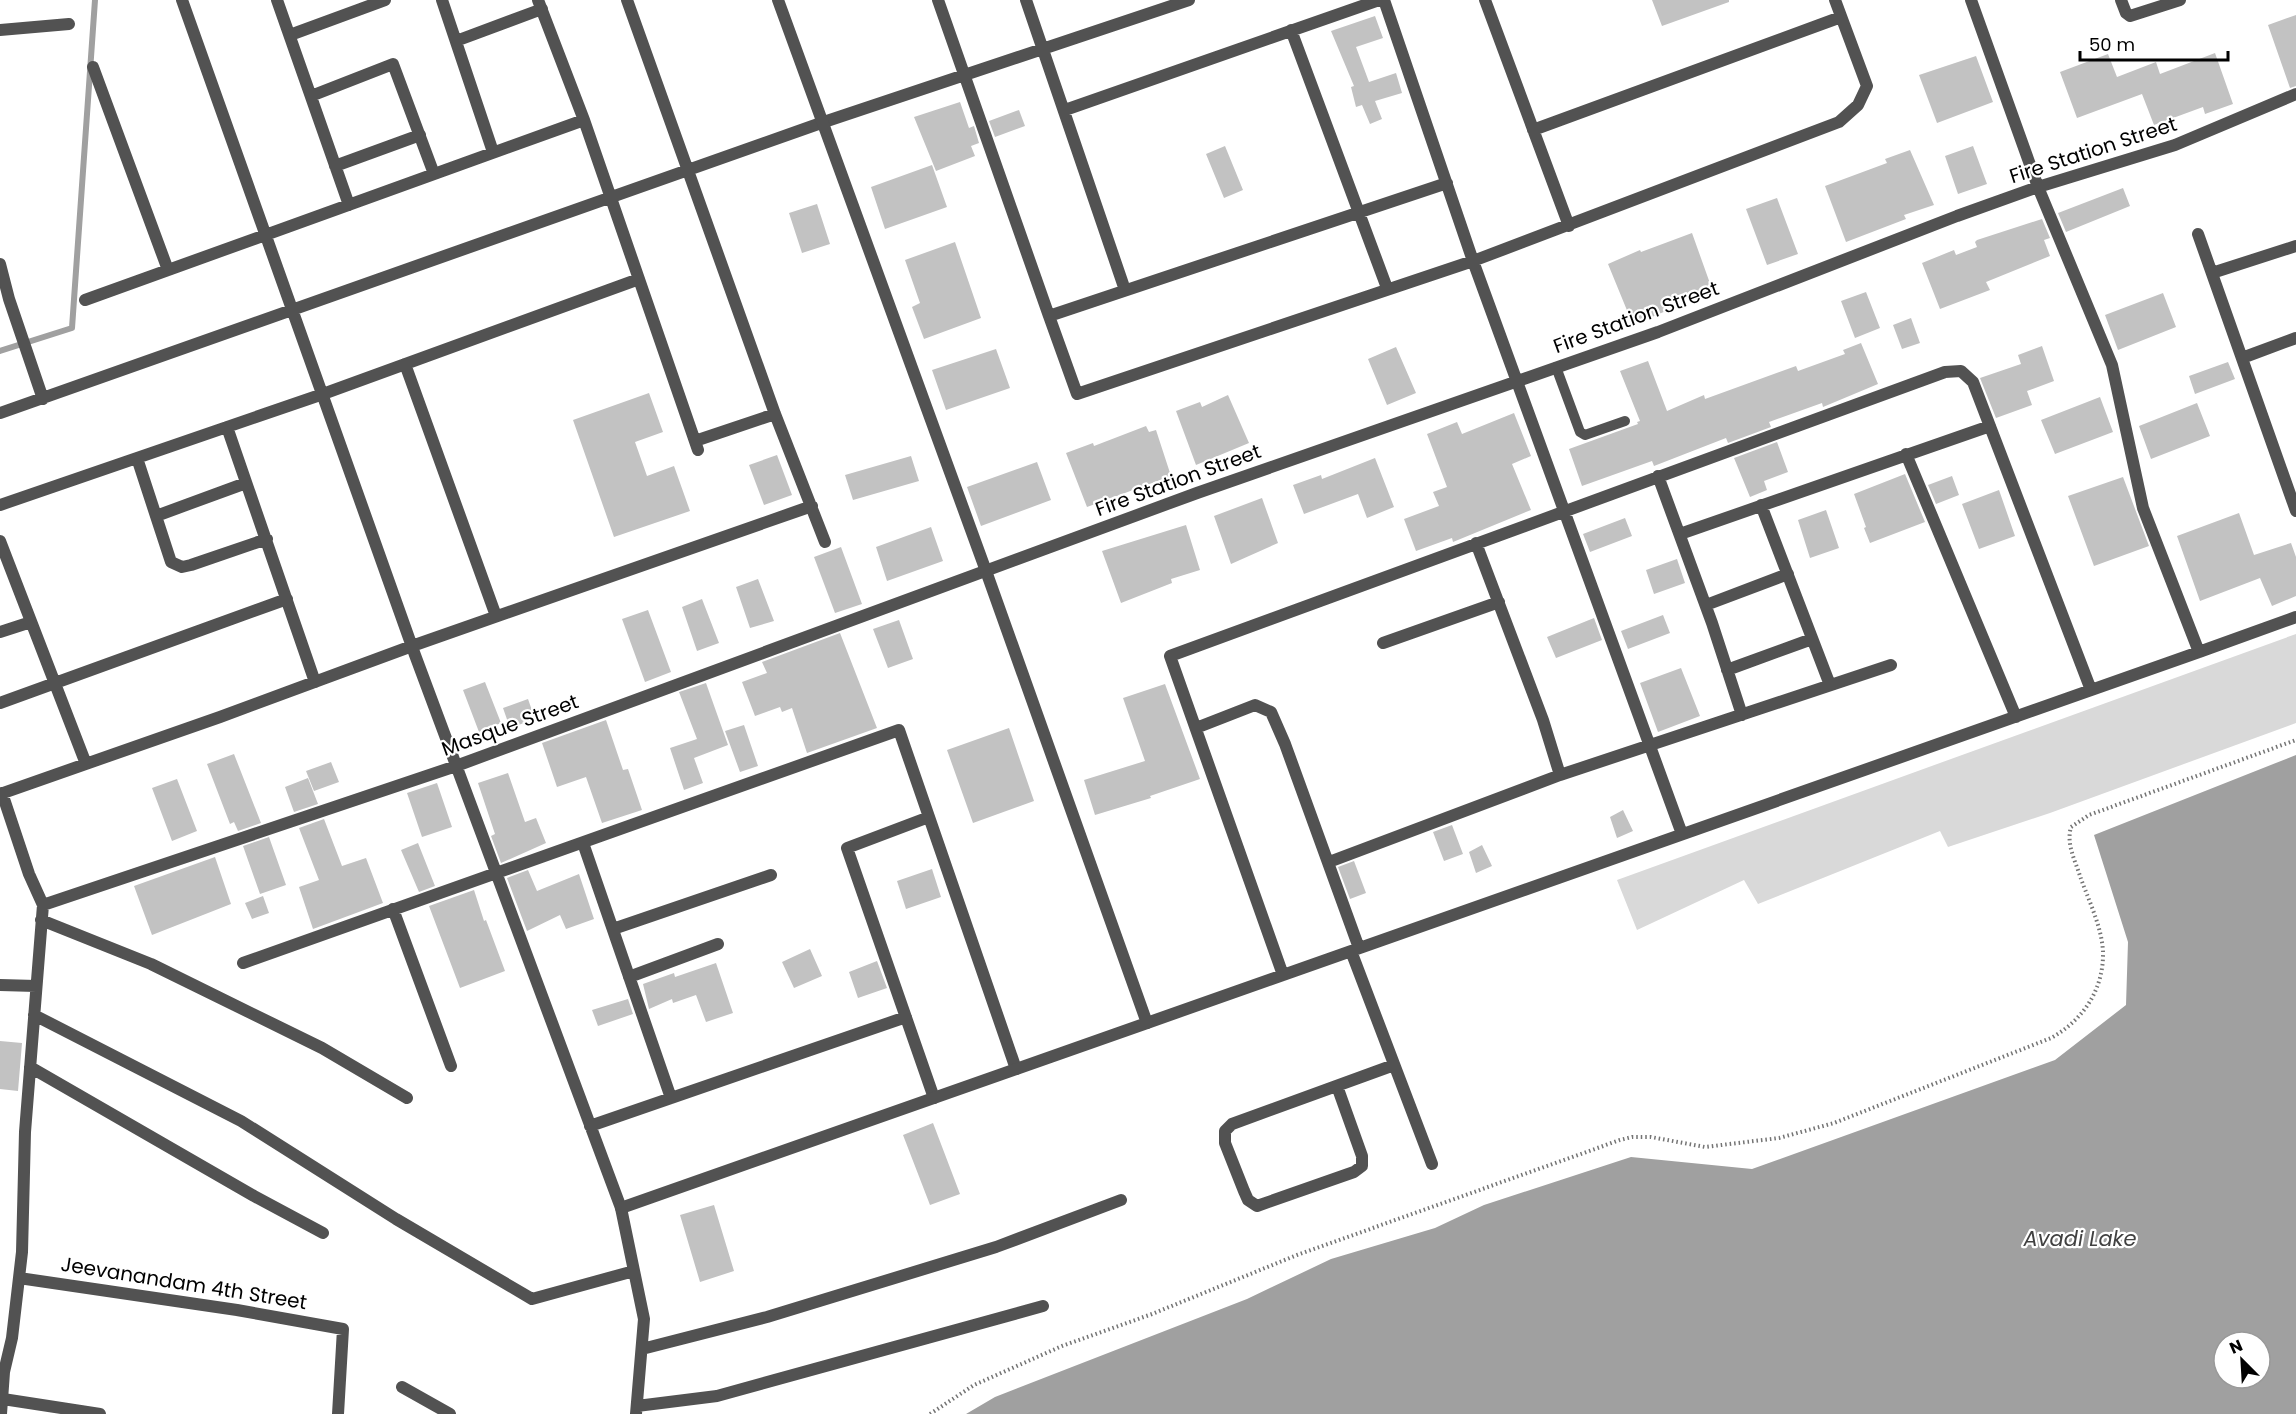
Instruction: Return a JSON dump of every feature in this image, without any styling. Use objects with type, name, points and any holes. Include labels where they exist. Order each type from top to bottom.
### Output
[{"type":"street","points":[[183,0],[412,646],[621,1208],[644,1319],[636,1410],[717,1396],[1043,1306]]},
{"type":"street","points":[[277,0],[349,205]]},
{"type":"street","points":[[290,35],[385,0]]},
{"type":"street","points":[[442,0],[493,152]]},
{"type":"street","points":[[627,0],[775,414],[825,542]]},
{"type":"street","points":[[778,0],[986,571],[1147,1023]]},
{"type":"street","points":[[938,0],[1077,394],[1473,261],[1839,122],[1858,105],[1867,86],[1835,0]]},
{"type":"street","points":[[1026,0],[1125,290]]},
{"type":"street","points":[[0,413],[293,311],[687,169],[1189,0]]},
{"type":"street","points":[[1065,110],[1378,0]]},
{"type":"street","points":[[1384,0],[1473,261],[1682,834]]},
{"type":"street","points":[[1485,0],[1569,226]]},
{"type":"street","points":[[1971,0],[2038,187],[2112,365],[2142,508],[2199,652]]},
{"type":"street","points":[[2121,0],[2126,13],[2130,16],[2180,0]]},
{"type":"street","points":[[456,41],[540,4],[584,120],[696,445],[775,414]]},
{"type":"street","points":[[1533,130],[1841,17]]},
{"type":"street","points":[[0,30],[69,24]]},
{"type":"street","points":[[1292,30],[1387,288]]},
{"type":"street","points":[[311,96],[393,64],[434,174]]},
{"type":"street","points":[[93,67],[168,270]]},
{"type":"street","name":"Fire Station Street","points":[[986,571],[1197,493],[1658,332],[1957,216],[2038,187],[2175,145],[2296,94]]},
{"type":"street","points":[[85,300],[584,120]]},
{"type":"street","points":[[335,166],[420,135]]},
{"type":"street","points":[[1049,316],[1447,183]]},
{"type":"street","points":[[2198,234],[2296,512]]},
{"type":"street","points":[[2212,273],[2296,246]]},
{"type":"street","points":[[0,264],[43,399]]},
{"type":"street","points":[[0,505],[323,394],[639,279]]},
{"type":"street","points":[[2242,358],[2296,338]]},
{"type":"street","points":[[405,364],[496,616]]},
{"type":"street","points":[[1283,975],[1170,656],[1945,372],[1961,371],[1973,382],[2091,690]]},
{"type":"street","points":[[1680,534],[1990,426]]},
{"type":"street","points":[[227,427],[315,682]]},
{"type":"street","points":[[1906,454],[2016,717]]},
{"type":"street","points":[[136,458],[171,562],[182,567],[191,566],[267,539]]},
{"type":"street","points":[[1658,476],[1706,605],[1742,715]]},
{"type":"street","points":[[156,516],[246,483]]},
{"type":"street","points":[[1761,506],[1830,686]]},
{"type":"street","points":[[1,1414],[4,1352],[12,1338],[19,1278],[30,1067],[43,905],[29,874],[1,794],[496,616],[812,507]]},
{"type":"street","points":[[0,541],[5,569],[31,622],[86,764]]},
{"type":"street","points":[[1476,543],[1543,720],[1560,775]]},
{"type":"street","name":"Masque Street","points":[[43,905],[456,766],[986,571]]},
{"type":"street","points":[[1706,605],[1788,574]]},
{"type":"street","points":[[0,703],[287,599]]},
{"type":"street","points":[[1383,643],[1499,602]]},
{"type":"street","points":[[621,1208],[2296,617]]},
{"type":"street","points":[[0,632],[31,622]]},
{"type":"street","points":[[1727,670],[1812,639]]},
{"type":"street","points":[[1329,862],[1560,775],[1891,665]]},
{"type":"street","points":[[1196,728],[1256,705],[1271,712],[1329,862],[1355,950],[1394,1065],[1432,1164]]},
{"type":"street","points":[[243,963],[899,730],[1017,1069]]},
{"type":"street","points":[[929,817],[847,848],[934,1098]]},
{"type":"street","points":[[583,843],[671,1098]]},
{"type":"street","points":[[613,929],[771,875]]},
{"type":"street","points":[[393,909],[451,1066]]},
{"type":"street","points":[[41,920],[151,964],[322,1048],[407,1098]]},
{"type":"street","points":[[630,977],[718,944]]},
{"type":"street","points":[[0,985],[36,986]]},
{"type":"street","points":[[34,1015],[242,1121],[396,1219],[532,1299],[634,1271]]},
{"type":"street","points":[[590,1126],[906,1017]]},
{"type":"street","points":[[1337,1086],[1362,1156],[1362,1166],[1354,1172],[1257,1206],[1248,1200],[1225,1143],[1225,1131],[1232,1124],[1394,1065]]},
{"type":"street","points":[[30,1067],[254,1196],[323,1233]]},
{"type":"street","points":[[642,1349],[767,1317],[984,1250],[1121,1200]]},
{"type":"street","name":"Jeevanandam 4th Street","points":[[19,1278],[237,1310],[343,1329],[338,1414]]},
{"type":"street","points":[[402,1387],[450,1414]]},
{"type":"street","points":[[3,1399],[100,1414]]},
{"type":"lane","points":[[1556,368],[1580,432],[1585,435],[1625,422]]},
{"type":"path","points":[[930,1414],[974,1385],[1062,1346],[1226,1285],[1297,1255],[1620,1140],[1632,1137],[1651,1137],[1705,1147],[1790,1136],[1834,1123],[2051,1038],[2067,1029],[2086,1010],[2101,973],[2103,951],[2071,851],[2068,836],[2071,827],[2089,815],[2296,740]]},
{"type":"shaded area","points":[[2296,634],[2296,723],[2050,813],[1948,847],[1940,831],[1758,904],[1744,880],[1637,930],[1617,880]]},
{"type":"water","name":"Avadi Lake","points":[[2296,755],[2296,1414],[966,1414],[995,1397],[1247,1299],[1331,1259],[1435,1228],[1484,1205],[1631,1157],[1752,1169],[2055,1060],[2126,1005],[2128,942],[2094,835]]},
{"type":"building","points":[[1652,0],[1729,0],[1729,2],[1662,26]]},
{"type":"building","points":[[2296,15],[2296,86],[2290,88],[2268,25]]},
{"type":"building","points":[[1375,16],[1383,38],[1356,47],[1369,82],[1396,73],[1402,93],[1375,101],[1382,119],[1370,124],[1362,105],[1356,107],[1351,87],[1354,86],[1331,31]]},
{"type":"building","points":[[2215,53],[2233,104],[2205,114],[2203,107],[2154,125],[2142,94],[2077,118],[2060,72],[2108,54],[2117,77],[2156,62],[2160,74]]},
{"type":"building","points":[[1976,56],[1993,102],[1937,123],[1919,75]]},
{"type":"building","points":[[960,102],[969,128],[974,126],[979,143],[971,146],[975,156],[936,171],[914,117]]},
{"type":"building","points":[[1019,110],[1025,126],[995,137],[989,121]]},
{"type":"building","points":[[1225,146],[1243,190],[1224,198],[1206,154]]},
{"type":"building","points":[[1973,146],[1987,184],[1958,194],[1945,156]]},
{"type":"building","points":[[1910,150],[1934,205],[1904,215],[1906,219],[1846,242],[1825,186],[1887,163],[1885,159]]},
{"type":"building","points":[[932,165],[947,207],[885,229],[871,187]]},
{"type":"building","points":[[2123,188],[2130,206],[2066,232],[2058,213]]},
{"type":"building","points":[[1777,198],[1798,254],[1767,265],[1746,209]]},
{"type":"building","points":[[817,204],[830,244],[802,253],[789,213]]},
{"type":"building","points":[[2042,219],[2050,238],[2044,240],[2050,256],[1986,282],[1990,290],[1940,309],[1922,263],[1954,250],[1956,255],[1977,247],[1975,242],[1977,240]]},
{"type":"building","points":[[1692,233],[1712,289],[1664,307],[1666,311],[1633,325],[1608,264],[1640,250],[1641,252]]},
{"type":"building","points":[[955,242],[981,318],[924,339],[912,307],[920,303],[905,260]]},
{"type":"building","points":[[1866,292],[1880,328],[1855,338],[1841,301]]},
{"type":"building","points":[[2163,293],[2176,327],[2118,350],[2105,315]]},
{"type":"building","points":[[1911,318],[1920,343],[1902,349],[1893,325]]},
{"type":"building","points":[[1861,343],[1878,384],[1823,407],[1822,403],[1769,422],[1771,427],[1728,443],[1726,438],[1654,466],[1652,461],[1582,486],[1569,449],[1638,424],[1637,422],[1640,421],[1620,371],[1648,361],[1667,411],[1704,395],[1705,399],[1796,366],[1798,371],[1845,354],[1843,350]]},
{"type":"building","points":[[2042,346],[2054,381],[2027,391],[2032,405],[1996,418],[1980,378],[2021,364],[2018,355]]},
{"type":"building","points":[[1396,347],[1416,393],[1387,405],[1368,359]]},
{"type":"building","points":[[996,349],[1010,388],[946,410],[932,370]]},
{"type":"building","points":[[2228,362],[2235,379],[2195,394],[2189,376]]},
{"type":"building","points":[[649,393],[663,432],[635,442],[647,476],[674,466],[690,511],[614,537],[573,420]]},
{"type":"building","points":[[1228,395],[1249,443],[1196,465],[1176,411],[1200,402],[1202,407]]},
{"type":"building","points":[[2100,397],[2113,432],[2055,454],[2041,420]]},
{"type":"building","points":[[2197,403],[2210,436],[2151,459],[2139,426]]},
{"type":"building","points":[[1514,413],[1531,456],[1512,464],[1531,510],[1453,542],[1452,538],[1416,551],[1404,519],[1439,506],[1433,492],[1447,487],[1427,434],[1457,422],[1462,434]]},
{"type":"building","points":[[1146,426],[1149,432],[1156,430],[1171,476],[1087,507],[1066,453],[1093,443],[1094,446]]},
{"type":"building","points":[[1777,442],[1788,472],[1764,481],[1767,490],[1750,497],[1734,458]]},
{"type":"building","points":[[777,455],[792,495],[764,505],[749,465]]},
{"type":"building","points":[[911,456],[919,481],[853,500],[845,475]]},
{"type":"building","points":[[1375,458],[1394,507],[1367,518],[1358,494],[1304,514],[1293,485],[1321,475],[1322,479]]},
{"type":"building","points":[[1037,462],[1051,500],[981,526],[967,487]]},
{"type":"building","points":[[1905,474],[1925,522],[1870,543],[1854,494]]},
{"type":"building","points":[[1952,476],[1959,495],[1936,504],[1928,485]]},
{"type":"building","points":[[2123,477],[2149,546],[2094,566],[2068,496]]},
{"type":"building","points":[[1999,490],[2015,536],[1979,549],[1962,504]]},
{"type":"building","points":[[1262,498],[1278,543],[1231,564],[1214,516]]},
{"type":"building","points":[[1826,510],[1839,548],[1810,558],[1798,520]]},
{"type":"building","points":[[2239,513],[2254,555],[2291,543],[2296,557],[2296,596],[2272,606],[2260,578],[2200,601],[2177,536]]},
{"type":"building","points":[[1625,518],[1632,536],[1590,552],[1583,534]]},
{"type":"building","points":[[1186,525],[1200,570],[1171,579],[1172,583],[1121,603],[1102,551]]},
{"type":"building","points":[[931,527],[943,561],[887,581],[876,547]]},
{"type":"building","points":[[841,547],[862,604],[835,613],[814,557]]},
{"type":"building","points":[[1677,559],[1685,583],[1654,594],[1646,570]]},
{"type":"building","points":[[758,579],[774,621],[750,628],[736,587]]},
{"type":"building","points":[[702,599],[719,643],[697,651],[682,607]]},
{"type":"building","points":[[648,610],[671,672],[645,682],[622,619]]},
{"type":"building","points":[[1663,615],[1670,633],[1628,649],[1621,631]]},
{"type":"building","points":[[1594,618],[1602,640],[1556,658],[1547,637]]},
{"type":"building","points":[[899,620],[913,659],[888,668],[873,629]]},
{"type":"building","points":[[840,633],[877,728],[807,753],[792,708],[782,712],[780,707],[755,716],[742,682],[767,673],[762,662]]},
{"type":"building","points":[[1681,668],[1700,716],[1658,732],[1640,683]]},
{"type":"building","points":[[485,682],[501,723],[479,732],[463,690]]},
{"type":"building","points":[[706,683],[728,745],[694,758],[703,783],[684,790],[670,748],[697,739],[679,692]]},
{"type":"building","points":[[1165,684],[1200,779],[1150,796],[1151,798],[1095,815],[1084,780],[1145,761],[1123,698]]},
{"type":"building","points":[[528,699],[535,719],[510,728],[503,708]]},
{"type":"building","points":[[606,720],[623,770],[628,769],[642,810],[602,823],[586,777],[557,787],[542,743]]},
{"type":"building","points":[[744,725],[758,766],[740,772],[725,731]]},
{"type":"building","points":[[1009,728],[1034,801],[973,823],[947,750]]},
{"type":"building","points":[[234,754],[261,823],[238,831],[234,822],[230,824],[207,764]]},
{"type":"building","points":[[331,762],[339,782],[314,791],[306,771]]},
{"type":"building","points":[[508,773],[525,822],[536,818],[546,843],[501,863],[491,836],[495,834],[478,783]]},
{"type":"building","points":[[308,778],[318,804],[294,812],[285,787]]},
{"type":"building","points":[[177,779],[197,831],[172,841],[152,788]]},
{"type":"building","points":[[437,783],[452,827],[422,837],[407,793]]},
{"type":"building","points":[[1623,810],[1633,831],[1617,838],[1610,817]]},
{"type":"building","points":[[324,819],[342,866],[366,858],[383,903],[313,929],[299,887],[319,880],[299,828]]},
{"type":"building","points":[[1452,825],[1463,854],[1444,861],[1433,832]]},
{"type":"building","points":[[269,837],[286,885],[260,894],[243,846]]},
{"type":"building","points":[[418,843],[435,886],[419,892],[401,850]]},
{"type":"building","points":[[1482,845],[1492,866],[1476,873],[1469,852]]},
{"type":"building","points":[[215,857],[231,904],[152,935],[134,886]]},
{"type":"building","points":[[1354,861],[1366,893],[1350,899],[1338,867]]},
{"type":"building","points":[[932,869],[941,897],[906,909],[897,881]]},
{"type":"building","points":[[528,870],[537,891],[579,874],[594,919],[566,929],[560,915],[527,931],[507,878]]},
{"type":"building","points":[[474,890],[505,971],[460,988],[429,906]]},
{"type":"building","points":[[263,896],[269,913],[252,919],[245,903]]},
{"type":"building","points":[[810,949],[822,976],[794,988],[782,962]]},
{"type":"building","points":[[877,961],[887,988],[858,998],[849,972]]},
{"type":"building","points":[[716,963],[733,1013],[706,1022],[696,995],[673,1003],[672,999],[649,1009],[643,984],[674,973],[675,977]]},
{"type":"building","points":[[628,999],[633,1014],[598,1026],[592,1010]]},
{"type":"building","points":[[0,1041],[22,1043],[18,1091],[0,1089]]},
{"type":"building","points":[[933,1123],[960,1194],[930,1205],[903,1135]]},
{"type":"building","points":[[714,1205],[734,1271],[700,1282],[680,1215]]},
{"type":"waterway","points":[[0,351],[72,328],[95,0]]}]
